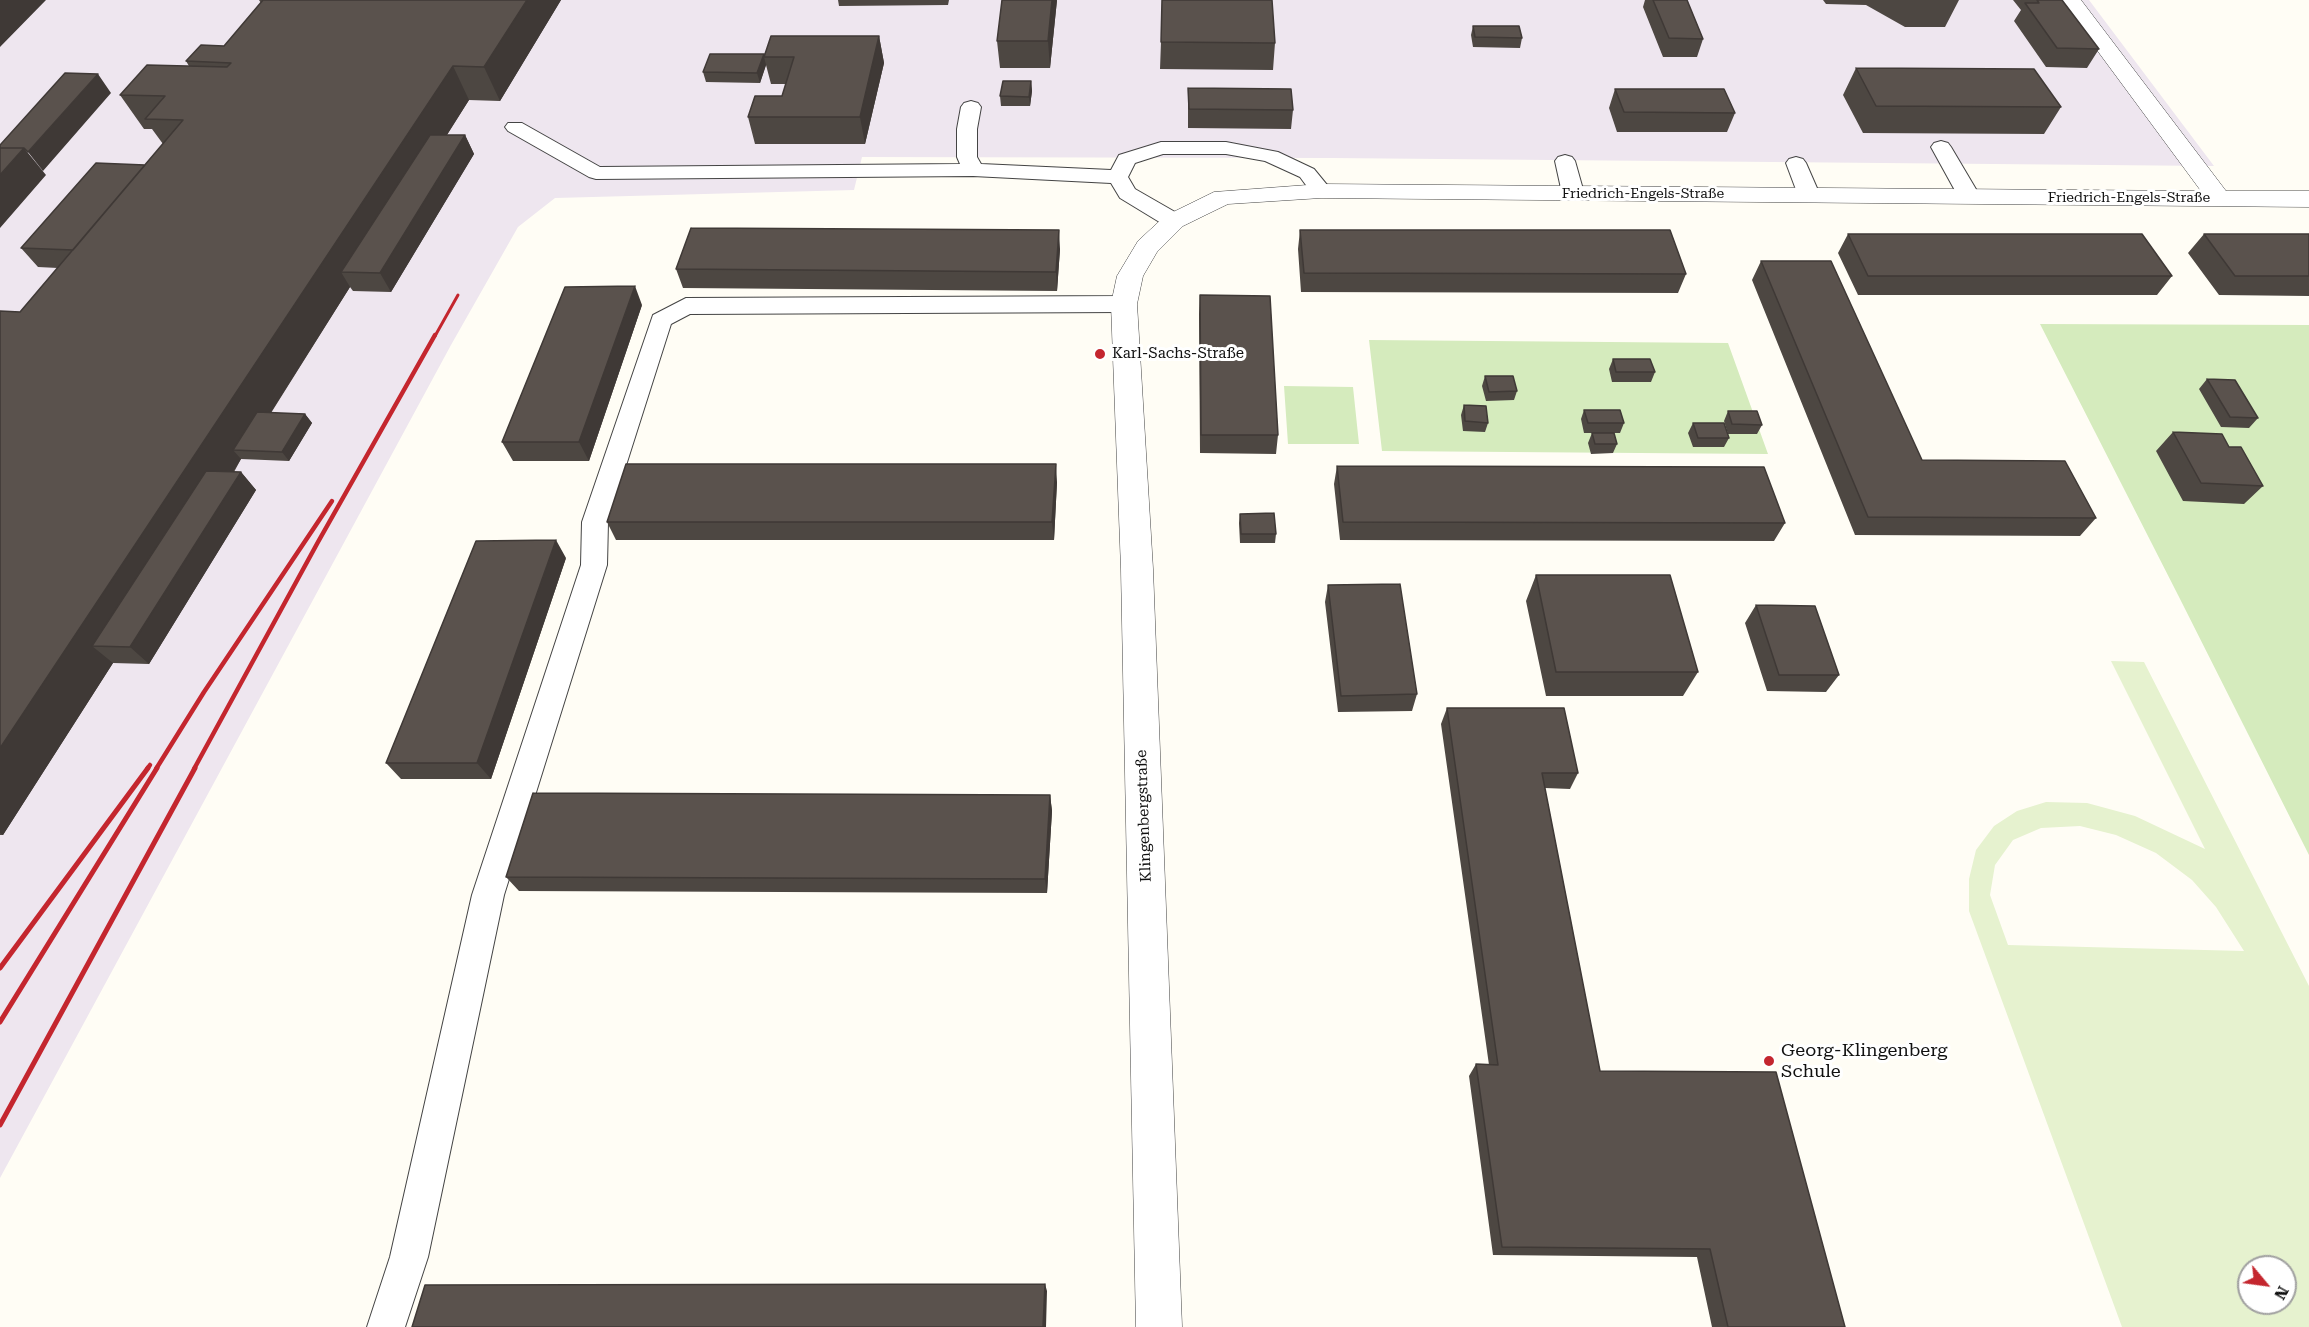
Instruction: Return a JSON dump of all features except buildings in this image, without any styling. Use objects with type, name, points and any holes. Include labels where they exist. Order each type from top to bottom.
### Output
[{"type":"street","name":"Friedrich-Engels-Straße","points":[[2070,0],[2219,198]]},
{"type":"street","name":"Friedrich-Engels-Straße","points":[[1124,304],[1130,276],[1147,247],[1174,221],[1223,197],[1321,191],[2309,199]]},
{"type":"street","name":"Klingenbergstraße","points":[[1124,304],[1137,568],[1159,1327]]},
{"type":"lane","points":[[971,106],[967,129],[967,157],[973,170]]},
{"type":"lane","points":[[514,127],[596,173],[973,170],[1118,177]]},
{"type":"lane","points":[[1151,127],[1161,148]]},
{"type":"lane","points":[[1941,147],[1969,196]]},
{"type":"lane","points":[[1118,177],[1126,159],[1161,148],[1226,148],[1270,156],[1307,173],[1321,191]]},
{"type":"lane","points":[[1565,161],[1573,193]]},
{"type":"lane","points":[[1796,163],[1809,195]]},
{"type":"lane","points":[[1118,177],[1127,193],[1174,221]]},
{"type":"lane","points":[[386,1327],[409,1257],[488,895],[594,565],[595,522],[661,320],[686,306],[1124,304]]},
{"type":"shaded area","points":[[0,0],[2089,0],[2214,166],[1331,158],[862,157],[854,190],[555,198],[518,227],[451,345],[0,1178]]},
{"type":"green space","points":[[2040,324],[2309,325],[2309,855],[2178,595]]},
{"type":"green space","points":[[1369,340],[1728,343],[1768,454],[1382,451]]},
{"type":"green space","points":[[1284,386],[1353,387],[1359,444],[1288,444]]},
{"type":"green space","points":[[2111,661],[2144,662],[2309,986],[2309,1327],[2122,1327],[1969,911],[1969,879],[1976,850],[1994,826],[2017,811],[2046,802],[2087,803],[2135,816],[2205,849]],"holes":[[[2080,826],[2116,835],[2156,853],[2192,880],[2216,907],[2244,951],[2008,945],[1990,895],[1995,865],[2013,840],[2041,828]]]},
{"type":"railway","points":[[435,336],[458,295]]},
{"type":"railway","points":[[194,769],[435,335]]},
{"type":"railway","points":[[156,769],[204,692],[332,501]]},
{"type":"railway","points":[[147,769],[150,765]]},
{"type":"railway","points":[[0,968],[148,768]]},
{"type":"railway","points":[[0,1022],[157,768]]},
{"type":"railway","points":[[0,1125],[195,768]]},
{"type":"place","name":"Karl-Sachs-Straße","points":[[1100,354]]},
{"type":"place","name":"Georg-Klingenberg Schule","points":[[1769,1061]]}]
